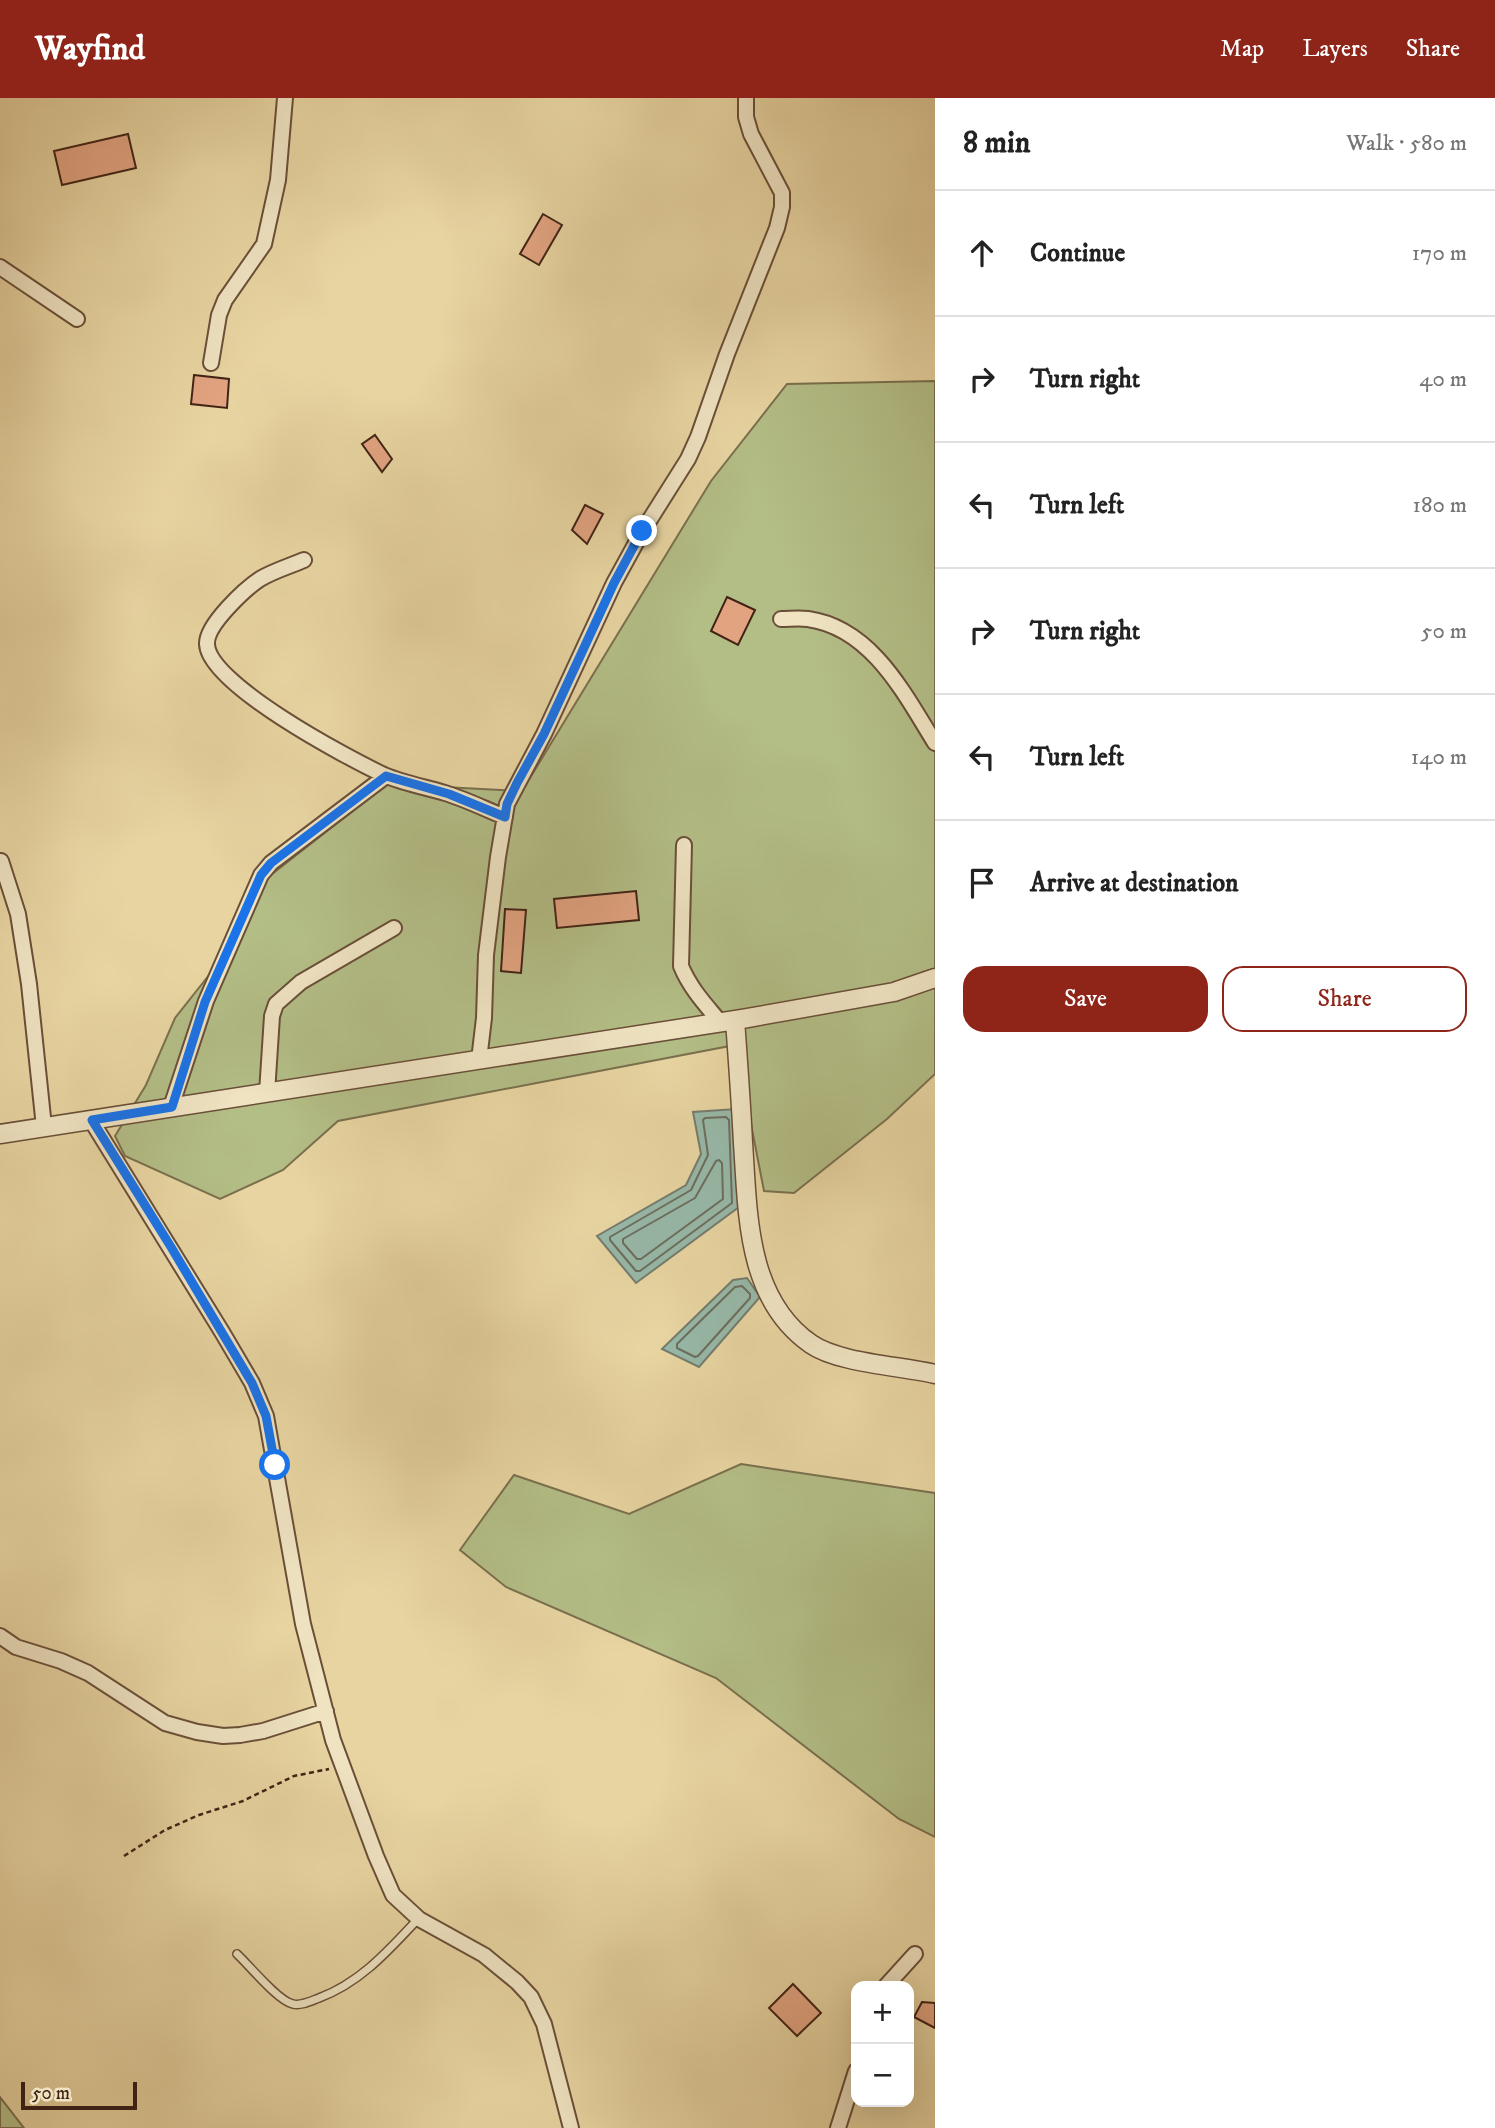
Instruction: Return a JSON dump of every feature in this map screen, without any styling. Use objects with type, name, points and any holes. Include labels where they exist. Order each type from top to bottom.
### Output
[{"type":"street","points":[[211,363],[219,315],[225,300],[264,244],[278,180],[285,98]]},
{"type":"street","points":[[479,1060],[484,1018],[486,956],[507,804],[544,734],[614,583],[698,437],[727,354],[777,228],[782,208],[782,192],[751,134],[746,117],[746,98]]},
{"type":"street","points":[[0,267],[77,319]]},
{"type":"street","points":[[304,560],[260,579],[223,613],[206,643],[209,655],[218,667],[259,703],[289,723],[386,776],[449,794],[505,817]]},
{"type":"street","points":[[781,620],[809,619],[834,627],[856,639],[888,671],[935,743]]},
{"type":"street","points":[[172,1107],[205,1002],[261,875],[271,863],[386,776]]},
{"type":"street","points":[[684,845],[681,966],[695,991],[728,1021],[750,1233],[761,1276],[772,1302],[792,1328],[812,1345],[835,1356],[935,1374]]},
{"type":"street","points":[[1,861],[18,914],[29,984],[44,1127]]},
{"type":"street","points":[[267,1093],[272,1016],[276,1004],[301,982],[394,928]]},
{"type":"street","points":[[0,1134],[728,1021],[894,992],[935,978]]},
{"type":"street","points":[[92,1120],[252,1383],[266,1416],[303,1624],[326,1711],[342,1766],[393,1895],[419,1919],[484,1955],[531,1997],[544,2024],[571,2128]]},
{"type":"street","points":[[0,1636],[16,1647],[61,1661],[88,1673],[165,1723],[197,1732],[223,1736],[240,1735],[264,1731],[326,1711]]},
{"type":"street","points":[[891,1981],[915,1954]]},
{"type":"street","points":[[838,2128],[851,2087]]},
{"type":"lane","points":[[237,1954],[282,1999],[293,2004],[305,2003],[337,1992],[362,1975],[419,1919]]},
{"type":"path","points":[[124,1856],[165,1830],[199,1815],[243,1801],[294,1776],[342,1766]]},
{"type":"green space","points":[[935,381],[935,1074],[887,1119],[794,1193],[764,1191],[744,1088],[730,1046],[338,1121],[283,1170],[220,1199],[125,1156],[115,1136],[146,1085],[175,1018],[213,970],[253,889],[387,784],[522,791],[711,481],[787,384]]},
{"type":"green space","points":[[741,1464],[935,1493],[935,1837],[899,1819],[716,1678],[506,1587],[460,1550],[514,1475],[629,1514]]},
{"type":"green space","points":[[0,2097],[24,2128],[0,2128]]},
{"type":"water","points":[[736,1109],[739,1207],[636,1283],[597,1236],[686,1185],[701,1154],[693,1112]]},
{"type":"water","points":[[747,1278],[760,1297],[699,1367],[662,1349],[733,1280]]},
{"type":"building","points":[[128,134],[136,168],[62,185],[54,151]]},
{"type":"building","points":[[543,214],[562,225],[539,265],[520,254]]},
{"type":"building","points":[[194,375],[229,379],[227,408],[191,404]]},
{"type":"building","points":[[375,435],[392,459],[382,472],[362,444]]},
{"type":"building","points":[[585,505],[603,514],[587,544],[572,530]]},
{"type":"building","points":[[727,597],[755,610],[738,645],[711,631]]},
{"type":"building","points":[[636,891],[639,920],[557,928],[554,899]]},
{"type":"building","points":[[505,909],[526,910],[521,973],[501,971]]},
{"type":"building","points":[[793,1984],[821,2013],[797,2036],[769,2008]]},
{"type":"building","points":[[922,2002],[935,2003],[935,2028],[914,2017]]},
{"type":"route","points":[[275,1465],[266,1416],[252,1383],[92,1120],[172,1107],[205,1002],[261,875],[271,863],[386,776],[449,794],[505,817],[507,804],[517,783],[544,734],[614,583],[642,531]]}]
